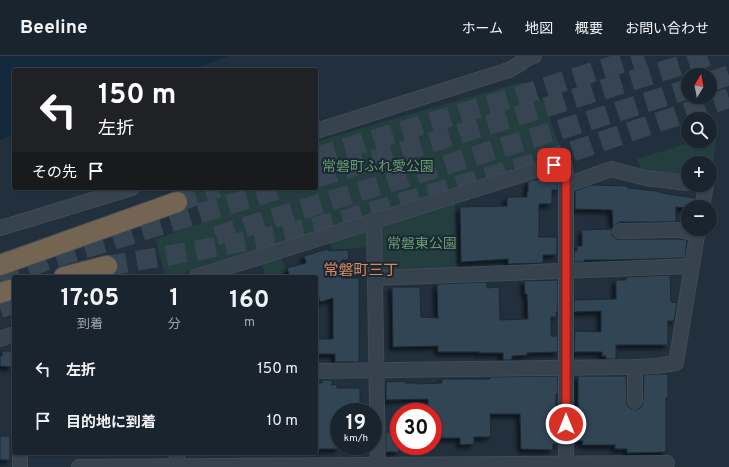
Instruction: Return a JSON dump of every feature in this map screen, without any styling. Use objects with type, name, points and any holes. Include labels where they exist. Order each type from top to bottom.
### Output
[{"type":"highway","points":[[0,265],[177,202]]},
{"type":"highway","points":[[72,275],[107,266]]},
{"type":"highway","points":[[0,293],[12,290]]},
{"type":"street","points":[[318,130],[509,70],[534,56]]},
{"type":"street","points":[[202,275],[554,165],[564,164],[566,173],[566,465]]},
{"type":"street","points":[[566,185],[611,169],[646,178],[681,182]]},
{"type":"street","points":[[0,228],[125,190]]},
{"type":"street","points":[[374,221],[378,466]]},
{"type":"street","points":[[620,231],[681,230]]},
{"type":"street","points":[[318,371],[635,367],[676,363],[697,236]]},
{"type":"street","points":[[375,278],[692,266]]},
{"type":"street","points":[[0,339],[12,335]]},
{"type":"street","points":[[635,367],[635,401]]},
{"type":"street","points":[[20,455],[20,467]]},
{"type":"street","points":[[79,467],[177,462],[378,466],[667,463]]},
{"type":"green space","name":"常磐町ふれ愛公園","points":[[522,82],[544,103],[562,153],[177,275],[165,275],[155,239],[204,222],[195,190],[318,190],[318,141]]},
{"type":"green space","points":[[681,146],[681,148],[715,148],[714,156],[681,156],[681,174],[641,170],[637,159]]},
{"type":"green space","name":"常磐東公園","points":[[455,202],[457,272],[382,271],[381,231],[384,225]]},
{"type":"green space","points":[[362,230],[367,233],[368,247],[332,250],[329,241]]},
{"type":"green space","points":[[281,256],[287,273],[280,275],[265,275],[261,262]]},
{"type":"water","points":[[0,56],[229,56],[196,68],[12,68],[12,136],[0,140]]},
{"type":"building","points":[[550,175],[558,175],[558,190],[552,190],[552,204],[539,204],[539,237],[557,237],[557,255],[543,255],[543,263],[508,264],[508,259],[461,262],[460,207],[507,206],[507,197],[527,197],[528,182]]},
{"type":"building","points":[[591,185],[628,186],[628,188],[695,198],[695,200],[681,200],[681,207],[676,207],[676,222],[620,222],[613,227],[612,210],[575,209],[575,191]]},
{"type":"building","points":[[612,229],[613,236],[616,239],[687,240],[685,258],[584,260],[584,262],[574,262],[574,251],[577,251],[577,246],[582,246],[582,230]]},
{"type":"building","points":[[328,249],[329,251],[348,250],[349,260],[342,260],[341,278],[359,278],[359,362],[335,362],[335,354],[318,354],[318,339],[333,339],[333,298],[320,302],[318,297],[318,275],[289,275],[287,268],[306,263],[304,256]]},
{"type":"building","points":[[670,275],[671,302],[677,303],[674,321],[668,321],[668,345],[616,345],[616,359],[606,359],[606,356],[602,356],[602,352],[574,352],[575,331],[601,332],[601,311],[574,312],[574,300],[616,299],[616,280],[626,280],[626,277]]},
{"type":"building","points":[[558,280],[558,312],[556,312],[557,317],[551,317],[551,336],[558,336],[558,352],[527,353],[527,355],[512,356],[512,360],[503,360],[503,353],[438,352],[438,346],[393,347],[392,287],[420,287],[421,317],[438,318],[437,284],[487,282],[487,288],[499,287],[500,320],[528,319],[527,294],[525,294],[524,281]]},
{"type":"building","points":[[2,351],[12,351],[12,367],[0,366],[0,356],[2,356]]},
{"type":"building","points":[[668,374],[668,398],[666,398],[666,452],[627,453],[627,449],[615,449],[615,445],[582,445],[583,441],[578,441],[578,376],[626,376],[627,405],[630,408],[639,409],[642,406],[643,401],[644,375]]},
{"type":"building","points":[[558,376],[556,416],[558,416],[558,444],[553,444],[553,450],[521,449],[520,414],[490,414],[491,437],[474,437],[474,444],[460,445],[460,438],[442,438],[442,403],[428,403],[428,399],[386,400],[386,382],[405,381],[405,383],[416,384],[442,383],[442,379],[490,379],[490,377]]},
{"type":"building","points":[[322,380],[332,380],[332,385],[337,384],[337,388],[360,388],[360,403],[330,403],[330,449],[318,449],[318,383],[322,383]]},
{"type":"building","points":[[386,432],[390,432],[390,452],[386,452]]},
{"type":"building","points":[[0,436],[10,436],[10,460],[0,460]]},
{"type":"tunnel","points":[[318,156],[502,101],[644,56]]},
{"type":"tunnel","points":[[318,177],[708,56]]},
{"type":"tunnel","points":[[717,79],[729,75]]},
{"type":"tunnel","points":[[216,236],[681,91]]},
{"type":"tunnel","points":[[107,266],[258,239],[347,219],[571,152],[729,98]]},
{"type":"tunnel","points":[[177,202],[212,190]]},
{"type":"tunnel","points":[[0,279],[47,260],[276,190]]},
{"type":"tunnel","points":[[0,308],[12,304]]},
{"type":"district","name":"常磐町三丁","points":[[361,271]]},
{"type":"route","points":[[554,165],[564,164],[566,173],[566,424]]}]
